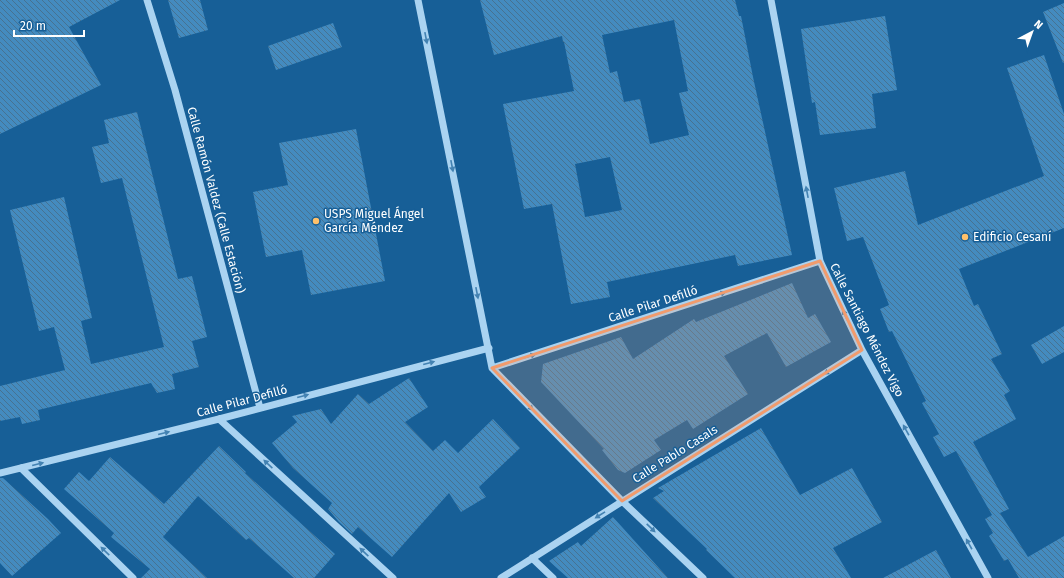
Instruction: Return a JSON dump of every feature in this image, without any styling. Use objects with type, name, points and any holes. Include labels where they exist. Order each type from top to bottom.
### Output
[{"type":"street","name":"Calle Ramón Valdez (Calle Estación)","points":[[147,0],[175,90],[260,408]]},
{"type":"street","points":[[418,0],[492,368],[622,501],[703,578]]},
{"type":"street","name":"Calle Santiago Méndez Vigo","points":[[771,0],[820,261],[862,350],[988,578]]},
{"type":"street","name":"Calle Pilar Defilló","points":[[492,368],[820,261]]},
{"type":"street","name":"Calle Pilar Defilló","points":[[0,473],[219,419],[488,348]]},
{"type":"street","name":"Calle Pablo Casals","points":[[501,578],[862,350]]},
{"type":"street","points":[[219,419],[393,578]]},
{"type":"street","points":[[21,468],[133,578]]},
{"type":"street","points":[[532,558],[553,578]]},
{"type":"highlighted area","points":[[820,261],[862,350],[622,501],[492,368]]},
{"type":"building","points":[[0,0],[120,0],[69,27],[101,85],[0,134]]},
{"type":"building","points":[[168,0],[200,0],[208,30],[179,38]]},
{"type":"building","points":[[480,0],[735,0],[739,16],[741,16],[792,255],[738,266],[735,255],[607,282],[610,297],[571,304],[552,204],[524,209],[503,104],[574,91],[564,42],[562,36],[494,55]],"holes":[[[674,20],[688,91],[679,93],[689,135],[650,144],[640,99],[624,102],[617,71],[610,73],[602,35]],[[610,157],[622,210],[585,217],[575,164]]]},
{"type":"building","points":[[1064,3],[1064,62],[1063,63],[1043,12]]},
{"type":"building","points":[[885,16],[897,90],[872,94],[876,128],[820,135],[815,102],[812,103],[801,29]]},
{"type":"building","points":[[333,23],[342,47],[276,70],[268,46]]},
{"type":"building","points":[[1044,55],[1064,114],[1064,228],[959,269],[974,306],[978,304],[1002,354],[991,359],[1010,391],[1004,395],[1016,419],[973,442],[1009,509],[1000,513],[1028,557],[1064,536],[1064,578],[1019,578],[1008,559],[1004,561],[989,536],[993,533],[985,519],[992,515],[956,451],[944,457],[933,437],[939,434],[922,403],[926,401],[892,331],[889,332],[880,309],[889,305],[863,237],[847,241],[834,188],[905,171],[918,225],[1044,176],[1007,68]]},
{"type":"building","points":[[137,112],[178,279],[192,276],[207,337],[192,341],[199,367],[172,374],[175,389],[157,393],[151,383],[38,410],[40,420],[22,424],[20,417],[0,421],[0,386],[65,370],[54,327],[39,331],[10,210],[64,197],[92,318],[81,321],[91,364],[164,347],[122,178],[101,183],[92,147],[109,143],[104,120]]},
{"type":"building","name":"USPS Miguel Ángel García Méndez","points":[[356,129],[385,281],[311,295],[302,250],[266,257],[253,192],[288,185],[279,143]]},
{"type":"building","points":[[792,283],[808,318],[815,314],[831,342],[786,367],[767,333],[724,356],[748,394],[693,429],[687,420],[654,440],[661,450],[625,473],[618,470],[602,450],[604,449],[541,382],[543,364],[621,337],[633,359],[694,319],[696,322]]},
{"type":"building","points":[[1064,326],[1064,352],[1042,364],[1031,345]]},
{"type":"building","points":[[409,378],[428,407],[405,422],[433,451],[445,440],[458,453],[493,419],[520,448],[479,487],[486,497],[461,512],[449,493],[392,557],[358,527],[352,534],[339,522],[328,509],[332,503],[293,468],[272,443],[297,422],[292,416],[321,409],[331,424],[358,394],[369,404]]},
{"type":"building","points":[[761,428],[800,495],[852,468],[882,522],[833,548],[851,578],[735,578],[706,550],[707,549],[653,498],[664,491],[658,488]]},
{"type":"building","points":[[219,446],[246,472],[245,473],[335,554],[314,578],[294,578],[249,538],[246,540],[198,496],[163,537],[207,578],[141,578],[150,569],[111,537],[114,533],[64,489],[79,472],[89,481],[110,457],[164,504]]},
{"type":"building","points":[[0,478],[3,478],[48,519],[61,533],[12,576],[0,563]]},
{"type":"building","points":[[613,517],[668,578],[568,578],[549,561],[578,542],[581,546]]},
{"type":"building","points":[[936,550],[951,578],[883,578]]},
{"type":"place","name":"USPS Miguel Ángel García Méndez","points":[[316,221]]},
{"type":"place","name":"Edificio Cesaní","points":[[965,237]]}]
